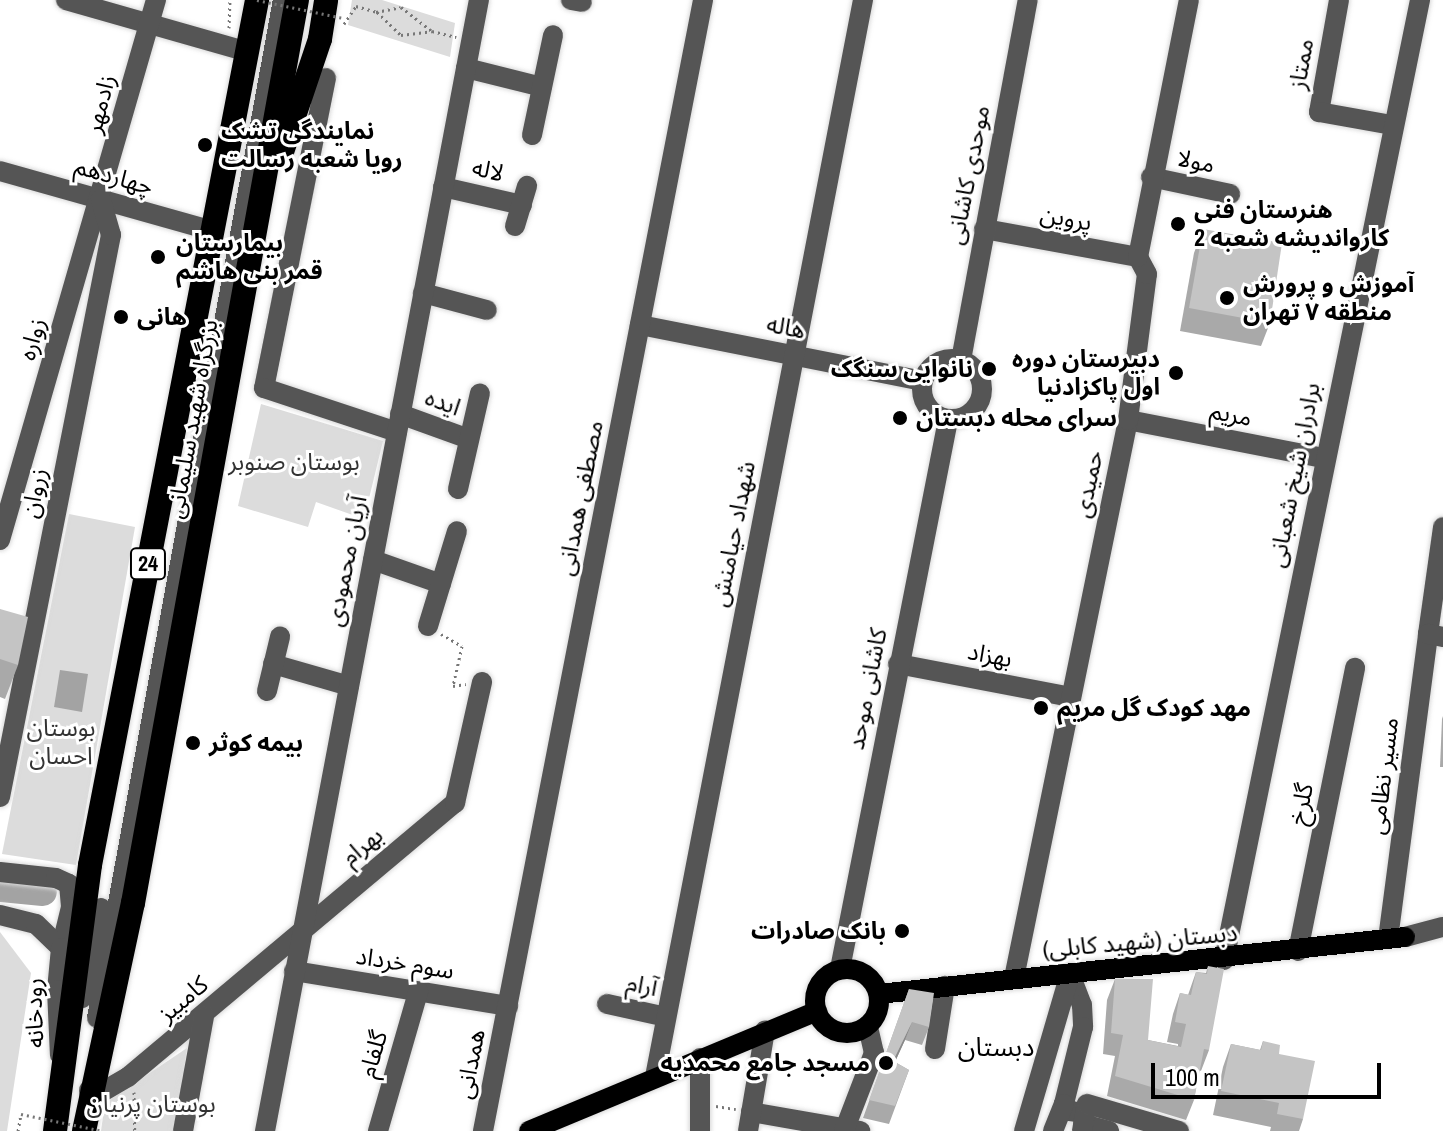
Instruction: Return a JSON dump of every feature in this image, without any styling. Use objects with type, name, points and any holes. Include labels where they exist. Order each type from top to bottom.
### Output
[{"type":"highway","name":"بزرگراه شهید سلیمانی","points":[[55,1131],[65,1076],[90,865],[214,231],[238,49],[257,0]]},
{"type":"highway","name":"بزرگراه شهید سلیمانی","points":[[84,1131],[133,903],[297,0]]},
{"type":"highway","points":[[254,238],[320,39],[326,0]]},
{"type":"main road","name":"دبستان (شهید کابلی)","points":[[879,994],[1014,978],[1224,960],[1396,938]]},
{"type":"main road","points":[[840,969],[865,975],[879,994],[877,1013],[868,1026],[855,1032],[836,1031],[817,1011],[820,984],[840,969]]},
{"type":"main road","points":[[529,1131],[765,1030],[817,1011]]},
{"type":"main road","points":[[43,1131],[65,1076]]},
{"type":"main road","points":[[90,1099],[93,1131]]},
{"type":"street","points":[[66,0],[238,49]]},
{"type":"street","points":[[150,24],[156,0]]},
{"type":"street","points":[[65,1076],[130,768],[275,0]]},
{"type":"street","points":[[90,1099],[88,1072],[112,916],[283,0]]},
{"type":"street","name":"آریان محمودی","points":[[265,1131],[479,0]]},
{"type":"street","name":"مصطفی همدانی","points":[[508,1006],[703,0]]},
{"type":"street","name":"شهداد حیامنش","points":[[655,1077],[863,0]]},
{"type":"street","name":"موحدی کاشانی","points":[[961,360],[1028,0]]},
{"type":"street","name":"حمیدی","points":[[1014,978],[1128,420],[1147,274],[1138,257],[1151,177],[1189,0]]},
{"type":"street","name":"ممتاز","points":[[1339,0],[1319,112],[1392,125]]},
{"type":"street","name":"برادران شیخ شعبانی","points":[[1224,960],[1324,458],[1420,0]]},
{"type":"street","name":"زادمهر","points":[[101,199],[150,24]]},
{"type":"street","points":[[532,135],[553,35]]},
{"type":"street","points":[[466,68],[542,87]]},
{"type":"street","name":"ایده","points":[[326,78],[264,388],[469,439]]},
{"type":"street","name":"چهاردهم","points":[[0,171],[214,231]]},
{"type":"street","name":"مولا","points":[[1151,177],[1230,194]]},
{"type":"street","name":"لاله","points":[[443,187],[524,195],[515,226]]},
{"type":"street","name":"زواره","points":[[0,540],[101,199]]},
{"type":"street","name":"زروان","points":[[0,797],[111,235],[101,199]]},
{"type":"street","name":"پروین","points":[[984,229],[1138,257]]},
{"type":"street","points":[[423,293],[487,310]]},
{"type":"street","name":"هاله","points":[[640,325],[922,381]]},
{"type":"street","points":[[961,360],[981,381],[980,400],[968,415],[948,420],[930,411],[922,381],[933,365],[961,360]]},
{"type":"street","name":"ایده","points":[[458,489],[480,393]]},
{"type":"street","name":"کاشانی موحد","points":[[840,969],[948,420]]},
{"type":"street","name":"مریم","points":[[1128,420],[1324,458]]},
{"type":"street","name":"مسیر نظامی","points":[[1396,938],[1436,636],[1443,527]]},
{"type":"street","points":[[428,626],[457,531]]},
{"type":"street","points":[[373,560],[441,584]]},
{"type":"street","points":[[267,691],[280,637]]},
{"type":"street","points":[[273,664],[349,686]]},
{"type":"street","name":"بهزاد","points":[[898,664],[1071,697]]},
{"type":"street","name":"گلرخ","points":[[1298,951],[1355,668]]},
{"type":"street","name":"بهرام","points":[[302,929],[455,803],[482,682]]},
{"type":"street","name":"رودخانه","points":[[0,872],[56,878],[69,884],[71,907],[61,948],[56,1036],[65,1076]]},
{"type":"street","name":"رودخانه","points":[[0,915],[36,924],[61,948]]},
{"type":"street","points":[[1396,938],[1443,927]]},
{"type":"street","name":"کامبیز","points":[[90,1099],[128,1077],[204,1017],[302,929]]},
{"type":"street","points":[[1396,938],[1443,935]]},
{"type":"street","name":"سوم خرداد","points":[[294,971],[508,1006]]},
{"type":"street","points":[[1053,1131],[1064,1104],[1083,1027],[1082,1005],[1070,974]]},
{"type":"street","points":[[1024,1131],[1070,974]]},
{"type":"street","points":[[935,1049],[945,986]]},
{"type":"street","name":"گلفام","points":[[378,1131],[418,992]]},
{"type":"street","name":"آرام","points":[[607,1004],[666,1017]]},
{"type":"street","name":"همدانی","points":[[483,1131],[508,1006]]},
{"type":"street","points":[[183,1131],[204,1017]]},
{"type":"street","points":[[765,1030],[750,1122],[850,1130],[874,1053],[868,1026]]},
{"type":"street","points":[[700,1058],[704,1103],[700,1131]]},
{"type":"street","points":[[1064,1104],[1070,1111],[1109,1131]]},
{"type":"street","points":[[1085,1118],[1179,1131]]},
{"type":"path","points":[[230,0],[238,49]]},
{"type":"path","points":[[257,0],[343,21],[356,6],[376,12],[401,35],[432,31],[471,41]]},
{"type":"path","points":[[376,12],[401,7],[432,31]]},
{"type":"path","points":[[428,626],[462,646],[453,686],[482,682]]},
{"type":"path","points":[[135,1131],[137,1098]]},
{"type":"path","points":[[704,1103],[750,1122]]},
{"type":"path","points":[[20,1131],[21,1114],[103,1131]]},
{"type":"green space","points":[[352,0],[382,0],[455,23],[450,57],[348,25]]},
{"type":"green space","name":"بوستان صنوبر","points":[[261,404],[383,441],[364,519],[316,502],[308,527],[238,506]]},
{"type":"green space","name":"بوستان احسان","points":[[69,514],[135,527],[76,865],[2,854]]},
{"type":"green space","points":[[0,932],[31,973],[7,1131],[0,1131]]},
{"type":"green space","name":"بوستان پرنیان","points":[[187,1048],[175,1131],[101,1131],[105,1103]]},
{"type":"shaded area","points":[[60,670],[88,674],[82,712],[54,707]]},
{"type":"building","points":[[1203,229],[1282,243],[1270,323],[1189,308]]},
{"type":"building","points":[[0,609],[28,617],[18,665],[0,659]]},
{"type":"building","points":[[1208,966],[1224,969],[1209,1050],[1204,1049],[1194,1100],[1115,1076],[1123,1035],[1111,1033],[1115,979],[1153,979],[1148,1040],[1181,1047],[1186,1024],[1175,1022],[1180,993],[1191,995],[1196,972],[1207,974]]},
{"type":"building","points":[[909,989],[934,993],[929,1027],[912,1022],[893,1061],[909,1070],[895,1106],[869,1100]]},
{"type":"building","points":[[1263,1041],[1280,1045],[1279,1054],[1315,1061],[1303,1119],[1277,1114],[1279,1103],[1221,1091],[1231,1044],[1261,1050]]},
{"type":"waterway","points":[[0,888],[43,892]]},
{"type":"place","name":"نمایندگی تشک رویا شعبه رسالت","points":[[205,145]]},
{"type":"place","name":"هنرستان فنی کارواندیشه شعبه 2","points":[[1178,224]]},
{"type":"place","name":"بیمارستان قمر بنی هاشم","points":[[158,257]]},
{"type":"place","name":"آموزش و پرورش منطقه ۷ تهران","points":[[1227,298]]},
{"type":"place","name":"هانی","points":[[121,317]]},
{"type":"place","name":"نانوایی سنگک","points":[[989,369]]},
{"type":"place","name":"دبیرستان دوره اول پاکزادنیا","points":[[1176,373]]},
{"type":"place","name":"سرای محله دبستان","points":[[900,418]]},
{"type":"place","name":"مهد کودک گل مریم","points":[[1041,708]]},
{"type":"place","name":"بیمه کوثر","points":[[193,743]]},
{"type":"place","name":"بانک صادرات","points":[[902,931]]},
{"type":"place","name":"مسجد جامع محمدیه","points":[[886,1063]]},
{"type":"district","name":"دبستان","points":[[996,1047]]}]
